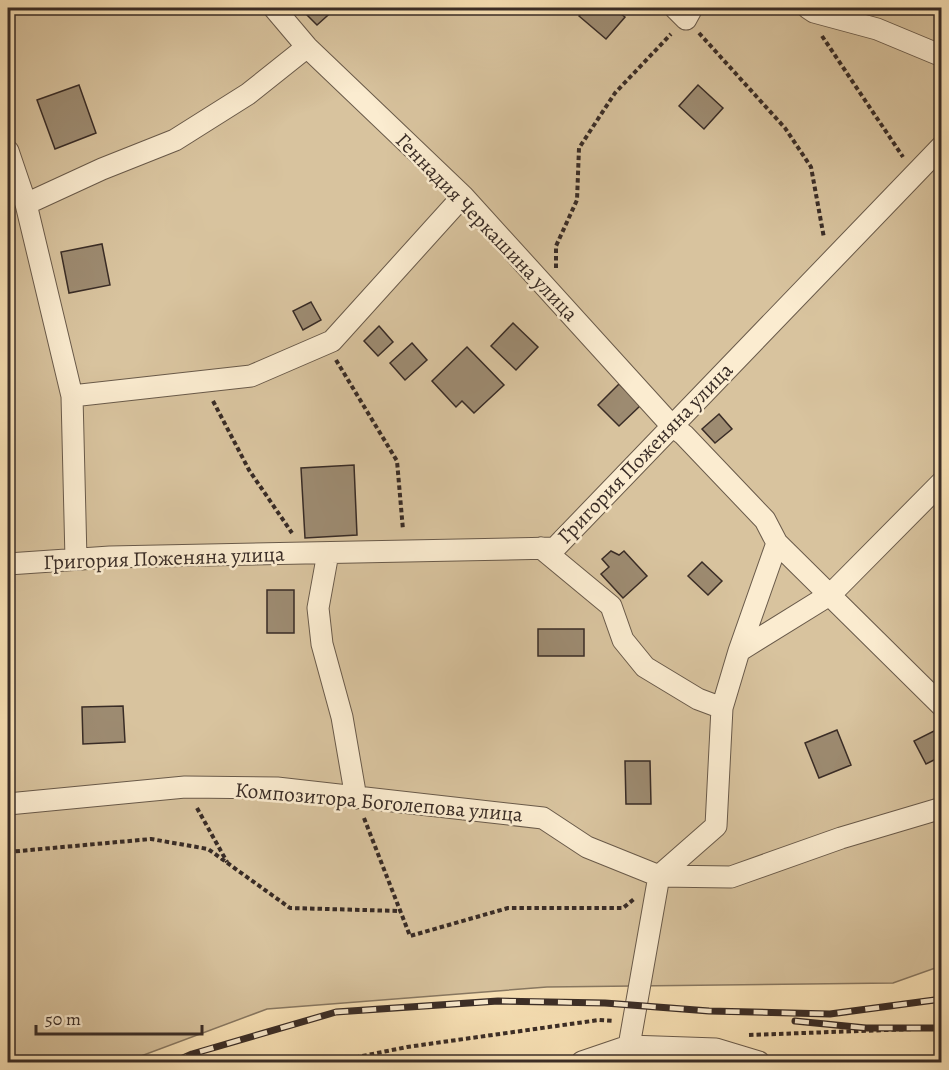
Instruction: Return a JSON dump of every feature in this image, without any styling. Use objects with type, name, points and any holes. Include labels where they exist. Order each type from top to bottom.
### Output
[{"type":"street","name":"Геннадия Черкашина улица","points":[[274,8],[307,47],[463,196],[671,425],[684,435],[765,520],[777,543],[942,706]]},
{"type":"street","points":[[808,8],[877,29],[942,56]]},
{"type":"street","points":[[26,204],[102,169],[175,141],[248,94],[307,47]]},
{"type":"street","name":"Григория Поженяна улица","points":[[8,564],[76,559],[555,548],[942,146]]},
{"type":"street","points":[[8,151],[26,204],[72,396],[76,559]]},
{"type":"street","points":[[72,396],[251,376],[333,341],[463,196]]},
{"type":"street","points":[[739,651],[831,594],[942,482]]},
{"type":"street","points":[[629,1046],[659,876],[716,826],[722,708],[739,651],[777,543]]},
{"type":"street","points":[[541,548],[611,606],[623,640],[645,667],[698,699],[722,708]]},
{"type":"street","points":[[328,553],[318,608],[322,644],[342,717],[356,798]]},
{"type":"street","name":"Композитора Боголепова улица","points":[[8,804],[185,787],[277,788],[543,818],[587,847],[659,876],[731,878],[841,838],[942,808]]},
{"type":"street","points":[[582,1062],[629,1046],[716,1049],[759,1062]]},
{"type":"path","points":[[556,298],[556,246],[577,200],[579,147],[615,93],[685,11],[785,128],[811,167],[829,262]]},
{"type":"path","points":[[816,28],[848,70],[904,157],[908,181]]},
{"type":"path","points":[[326,344],[397,461],[405,552]]},
{"type":"path","points":[[203,382],[249,470],[295,538],[297,554]]},
{"type":"path","points":[[185,787],[228,863]]},
{"type":"path","points":[[356,798],[410,936],[508,908],[623,908],[659,876]]},
{"type":"path","points":[[8,852],[151,839],[208,849],[290,908],[400,911]]},
{"type":"shaded area","points":[[8,8],[941,8],[941,966],[893,983],[547,987],[267,1009],[125,1062],[8,1062]]},
{"type":"building","points":[[300,8],[336,8],[317,25]]},
{"type":"building","points":[[587,8],[613,8],[625,17],[606,39],[579,16]]},
{"type":"building","points":[[79,85],[96,133],[55,149],[37,100]]},
{"type":"building","points":[[698,85],[723,108],[704,129],[679,106]]},
{"type":"building","points":[[102,244],[110,285],[69,293],[61,252]]},
{"type":"building","points":[[311,302],[321,320],[303,330],[293,311]]},
{"type":"building","points":[[513,323],[538,347],[516,370],[491,346]]},
{"type":"building","points":[[379,326],[393,342],[378,356],[364,341]]},
{"type":"building","points":[[412,343],[427,360],[405,380],[390,363]]},
{"type":"building","points":[[467,347],[504,385],[474,413],[462,401],[456,407],[432,381]]},
{"type":"building","points":[[619,384],[641,405],[619,426],[598,405]]},
{"type":"building","points":[[719,414],[732,429],[715,443],[702,429]]},
{"type":"building","points":[[354,465],[357,535],[305,538],[301,468]]},
{"type":"building","points":[[611,551],[619,555],[624,551],[647,576],[623,598],[601,574],[609,567],[602,559]]},
{"type":"building","points":[[702,562],[722,581],[708,595],[688,576]]},
{"type":"building","points":[[267,590],[294,590],[294,633],[267,633]]},
{"type":"building","points":[[538,629],[584,629],[584,656],[538,656]]},
{"type":"building","points":[[123,706],[125,742],[83,744],[82,707]]},
{"type":"building","points":[[942,727],[942,756],[926,764],[914,741]]},
{"type":"building","points":[[837,730],[851,765],[819,778],[805,743]]},
{"type":"building","points":[[625,761],[650,761],[651,804],[626,804]]},
{"type":"railway","points":[[174,1062],[192,1054],[336,1012],[498,1001],[605,1003],[709,1011],[830,1014],[942,999]]},
{"type":"railway","points":[[795,1021],[866,1028],[942,1028]]}]
